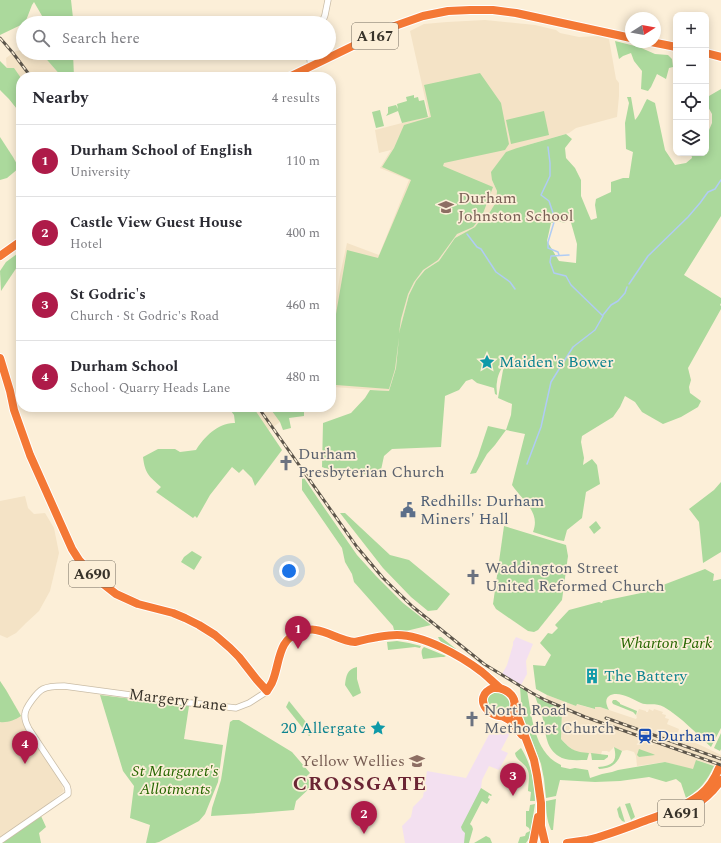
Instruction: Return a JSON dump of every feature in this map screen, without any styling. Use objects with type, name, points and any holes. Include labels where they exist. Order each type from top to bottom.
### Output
[{"type":"highway","name":"A167","points":[[336,54],[392,27],[423,16],[448,11],[493,10],[516,13],[625,37]]},
{"type":"highway","points":[[661,44],[673,46]]},
{"type":"highway","points":[[709,54],[721,56]]},
{"type":"highway","name":"A167","points":[[299,72],[325,60]]},
{"type":"highway","points":[[0,256],[16,245]]},
{"type":"highway","name":"A690","points":[[0,358],[14,410],[39,477],[72,549],[80,560],[97,579],[116,594],[138,604],[185,618],[214,635],[239,657],[267,691]]},
{"type":"highway","points":[[267,691],[272,682],[282,646],[287,640],[298,632],[310,630],[322,631],[345,640],[355,642],[392,635],[406,636],[427,641],[456,655],[484,674],[500,688],[508,692],[514,699],[514,707],[534,760],[541,803],[541,826],[546,843]]},
{"type":"highway","points":[[484,674],[487,691]]},
{"type":"highway","points":[[500,688],[493,688],[485,693],[483,701],[486,708],[493,715],[504,716],[511,714],[514,707]]},
{"type":"highway","points":[[504,716],[513,723],[527,742]]},
{"type":"highway","name":"A691","points":[[567,843],[599,837],[683,806],[706,789],[714,779],[719,768]]},
{"type":"highway","name":"A691","points":[[591,843],[622,834],[692,808],[711,794],[721,780]]},
{"type":"highway","points":[[541,803],[534,843],[541,841],[546,843]]},
{"type":"street","points":[[325,16],[328,0]]},
{"type":"street","points":[[310,60],[311,66]]},
{"type":"street","name":"Margery Lane","points":[[0,841],[68,794],[67,786],[29,729],[24,714],[35,696],[43,689],[64,686],[236,708],[249,703],[267,691]]},
{"type":"shaded area","name":"Durham Johnston School","points":[[485,20],[535,25],[579,37],[599,36],[609,39],[616,79],[619,83],[617,117],[576,128],[569,133],[517,148],[492,180],[497,191],[496,202],[490,212],[481,219],[475,227],[455,238],[439,261],[425,270],[416,281],[409,295],[399,335],[396,368],[389,391],[336,387],[336,302],[347,243],[379,255],[409,180],[380,168],[391,150],[379,153],[375,130],[429,116],[410,31],[424,24]]},
{"type":"shaded area","points":[[16,51],[16,60],[47,60],[58,72],[16,72],[16,108],[9,99],[6,58]]},
{"type":"shaded area","points":[[244,412],[277,412],[280,422],[265,433]]},
{"type":"shaded area","points":[[25,496],[28,508],[34,514],[45,513],[54,528],[59,553],[50,591],[39,611],[16,633],[7,638],[0,635],[0,501]]},
{"type":"shaded area","points":[[516,637],[533,644],[526,661],[527,674],[520,687],[501,676],[507,665],[513,642]]},
{"type":"shaded area","points":[[0,681],[21,716],[25,728],[58,776],[64,791],[42,809],[0,838]]},
{"type":"shaded area","points":[[547,695],[576,706],[576,704],[594,709],[595,707],[600,707],[636,719],[639,709],[646,712],[648,712],[649,709],[653,711],[654,709],[663,712],[662,714],[666,715],[665,718],[669,719],[667,724],[679,729],[677,736],[721,755],[721,768],[697,760],[694,770],[665,762],[637,766],[634,752],[627,750],[622,751],[614,747],[609,752],[602,751],[601,755],[576,752],[561,739],[562,709],[544,701]]},
{"type":"shaded area","points":[[493,727],[505,728],[511,731],[501,750],[508,753],[499,770],[489,766],[482,780],[481,788],[467,830],[468,843],[405,843],[402,826],[411,817],[413,807],[423,797],[427,771],[466,778]]},
{"type":"green space","points":[[0,0],[71,0],[73,16],[42,16],[34,2],[28,16],[16,16],[16,27],[0,35]]},
{"type":"green space","points":[[615,41],[625,44],[625,48],[641,48],[655,54],[668,55],[672,59],[673,67],[669,68],[666,79],[657,74],[648,91],[641,89],[642,71],[634,61],[631,53],[619,59]]},
{"type":"green space","points":[[47,60],[73,60],[74,72],[58,72]]},
{"type":"green space","points":[[0,61],[7,68],[14,68],[17,72],[16,108],[0,90]]},
{"type":"green space","points":[[480,73],[501,103],[509,144],[505,150],[444,163],[443,166],[493,187],[482,216],[473,227],[457,234],[438,260],[423,270],[414,282],[408,294],[399,333],[409,295],[416,281],[425,270],[439,261],[455,238],[475,227],[481,219],[490,212],[496,202],[497,191],[492,180],[491,172],[506,152],[566,134],[572,139],[565,148],[566,158],[575,168],[581,180],[581,196],[591,220],[597,218],[595,205],[596,199],[611,192],[611,182],[623,178],[629,178],[633,152],[626,149],[625,123],[629,103],[627,97],[631,97],[635,120],[647,99],[655,103],[665,150],[675,165],[686,163],[692,158],[692,156],[709,156],[709,130],[712,123],[712,114],[709,109],[709,96],[721,89],[721,216],[684,275],[721,298],[721,309],[688,368],[691,380],[689,387],[690,393],[701,401],[698,407],[681,417],[663,424],[642,412],[635,402],[625,396],[613,417],[582,436],[581,442],[584,458],[583,465],[592,459],[597,465],[600,484],[586,492],[582,518],[567,530],[564,541],[533,532],[535,525],[533,512],[512,485],[525,434],[506,430],[511,415],[512,404],[498,398],[503,370],[513,354],[500,371],[497,384],[497,395],[495,394],[494,388],[477,383],[472,379],[466,381],[459,390],[445,396],[441,447],[392,449],[384,456],[381,470],[372,475],[332,471],[322,467],[323,423],[351,413],[365,398],[370,390],[389,391],[396,368],[399,337],[395,369],[389,389],[336,385],[336,314],[347,250],[378,258],[411,180],[382,167],[394,148],[404,125],[431,117],[424,85]],"holes":[[[570,219],[577,244],[576,263],[559,261],[547,241],[551,223],[559,221],[564,223]]]},
{"type":"green space","points":[[414,95],[414,98],[418,97],[419,101],[424,100],[428,117],[402,123],[398,111],[386,116],[388,113],[388,107],[396,105],[398,109],[397,104],[407,101],[406,97]]},
{"type":"green space","points":[[380,110],[384,126],[376,128],[372,112]]},
{"type":"green space","points":[[544,111],[549,135],[511,144],[506,120]]},
{"type":"green space","points":[[0,137],[16,162],[16,170],[7,178],[0,180]]},
{"type":"green space","points":[[16,255],[16,268],[1,291],[0,271],[6,262]]},
{"type":"green space","points":[[232,412],[256,412],[282,450],[255,486],[252,478],[243,469],[239,473],[232,467],[210,495],[197,518],[195,516],[193,518],[156,492],[161,487],[146,471],[143,457],[158,449],[175,449],[180,452],[196,450],[212,431],[223,425],[235,423],[234,415]]},
{"type":"green space","points":[[273,412],[304,412],[304,416],[289,418],[291,428],[283,430],[280,422]]},
{"type":"green space","points":[[488,426],[506,430],[487,454],[476,473],[470,474],[478,456]]},
{"type":"green space","points":[[302,475],[357,555],[403,603],[431,625],[400,632],[394,630],[393,626],[354,582],[352,574],[345,562],[342,548],[302,490]]},
{"type":"green space","points":[[721,482],[721,552],[703,563],[699,522],[689,509],[714,490]]},
{"type":"green space","points":[[340,513],[345,513],[390,555],[409,560],[450,594],[437,610],[428,611],[411,597],[383,568]]},
{"type":"green space","points":[[596,521],[601,528],[594,534],[589,527]]},
{"type":"green space","points":[[504,526],[566,545],[568,556],[562,600],[538,630],[534,632],[528,631],[496,609],[493,604]]},
{"type":"green space","points":[[192,551],[202,557],[194,570],[181,562],[184,557]]},
{"type":"green space","name":"Wharton Park","points":[[705,569],[714,574],[713,581],[721,579],[721,728],[711,747],[670,711],[655,704],[644,704],[625,696],[613,694],[607,698],[606,703],[609,710],[600,707],[595,707],[595,709],[577,704],[576,706],[547,695],[536,689],[533,665],[545,666],[551,655],[540,643],[548,633],[552,634],[558,628],[555,625],[569,610],[642,593]]},
{"type":"green space","points":[[438,637],[441,637],[456,650],[443,644]]},
{"type":"green space","points":[[397,641],[421,646],[420,648],[415,647],[388,650],[387,642]]},
{"type":"green space","points":[[424,647],[446,656],[423,659],[422,651]]},
{"type":"green space","points":[[357,667],[357,679],[361,693],[353,697],[345,685],[345,682],[349,671]]},
{"type":"green space","points":[[0,681],[21,716],[8,722],[0,722]]},
{"type":"green space","points":[[520,687],[527,691],[533,722],[540,743],[545,752],[561,765],[561,767],[588,770],[590,778],[618,770],[665,762],[693,769],[696,760],[714,766],[703,784],[686,798],[681,783],[676,779],[666,782],[649,777],[620,781],[595,782],[560,780],[556,796],[546,798],[541,764],[522,714]]},
{"type":"green space","points":[[497,691],[505,696],[510,703],[510,709],[506,712],[500,713],[494,711],[486,703],[487,695]]},
{"type":"green space","name":"St Margaret's Allotments","points":[[100,695],[189,706],[184,739],[223,745],[218,782],[205,814],[199,821],[159,842],[146,843],[150,825],[130,818],[134,786],[123,771]]},
{"type":"green space","points":[[535,696],[562,709],[561,739],[574,750],[589,753],[587,760],[565,759],[553,752],[548,743],[543,720]]},
{"type":"green space","points":[[613,700],[616,700],[620,704],[637,711],[636,715],[633,712],[613,704]]},
{"type":"green space","points":[[289,701],[314,732],[309,736],[286,707]]},
{"type":"green space","points":[[233,720],[239,720],[292,752],[310,773],[306,777],[313,785],[296,801],[294,810],[211,816],[221,780],[230,722]]},
{"type":"green space","points":[[721,733],[721,749],[720,751],[714,748]]},
{"type":"green space","points":[[614,747],[622,751],[617,762],[611,766],[599,769],[598,767],[607,766],[613,762],[615,756]]},
{"type":"green space","points":[[521,748],[528,761],[532,774],[535,801],[530,801],[531,792],[528,791],[529,773],[527,768],[517,758],[515,753]]},
{"type":"green space","points":[[639,749],[655,755],[639,757],[637,755]]},
{"type":"green space","points":[[591,753],[608,755],[608,757],[604,760],[592,760]]},
{"type":"green space","points":[[481,788],[492,795],[489,795],[488,798],[490,799],[487,804],[482,801],[470,824],[473,829],[469,843],[464,843],[465,833],[461,827]]},
{"type":"green space","points":[[556,799],[553,830],[551,830],[547,816],[546,801]]},
{"type":"green space","points":[[630,803],[635,817],[631,820],[625,804]]},
{"type":"green space","points":[[535,804],[530,837],[526,843],[518,843],[520,837],[525,836],[526,833],[530,831],[526,826],[526,811],[529,811],[530,805]]},
{"type":"green space","points":[[620,806],[625,822],[619,817],[617,809]]},
{"type":"green space","points":[[41,816],[46,827],[39,833],[41,843],[1,843],[12,834]]},
{"type":"green space","points":[[486,836],[490,838],[492,843],[474,843]]},
{"type":"waterway","points":[[548,147],[550,176],[541,195],[549,201],[555,219],[548,242],[548,248],[558,252],[559,255]]},
{"type":"waterway","points":[[629,284],[648,256],[688,217],[708,192],[715,189],[721,180]]},
{"type":"waterway","points":[[467,234],[477,247],[481,249],[496,272],[510,282],[515,289]]},
{"type":"waterway","points":[[527,464],[541,427],[551,382],[573,347],[595,330],[603,316],[571,285],[566,276],[554,273],[550,262],[551,256],[569,255]]},
{"type":"waterway","points":[[603,315],[611,305],[618,301],[625,293],[627,287]]},
{"type":"railway","points":[[0,38],[16,57]]},
{"type":"railway","points":[[18,60],[27,72]]},
{"type":"railway","points":[[262,412],[357,547],[383,578],[413,607],[484,664],[545,700],[585,717],[721,765]]},
{"type":"railway","points":[[606,718],[721,759]]},
{"type":"place","name":"Durham Johnston School","points":[[446,207]]},
{"type":"place","name":"Maiden's Bower","points":[[487,362]]},
{"type":"place","name":"Durham Presbyterian Church","points":[[286,463]]},
{"type":"place","name":"Redhills: Durham Miners' Hall","points":[[408,510]]},
{"type":"place","name":"Waddington Street United Reformed Church","points":[[473,577]]},
{"type":"place","name":"Durham School of English","points":[[298,649]]},
{"type":"place","name":"The Battery","points":[[592,676]]},
{"type":"place","name":"North Road Methodist Church","points":[[472,719]]},
{"type":"place","name":"20 Allergate","points":[[378,728]]},
{"type":"place","name":"Durham","points":[[645,736]]},
{"type":"place","name":"Yellow Wellies","points":[[417,761]]},
{"type":"place","name":"Durham School","points":[[25,764]]},
{"type":"place","name":"St Godric's","points":[[513,796]]},
{"type":"place","name":"Castle View Guest House","points":[[364,834]]},
{"type":"district","name":"CROSSGATE","points":[[360,784]]}]
